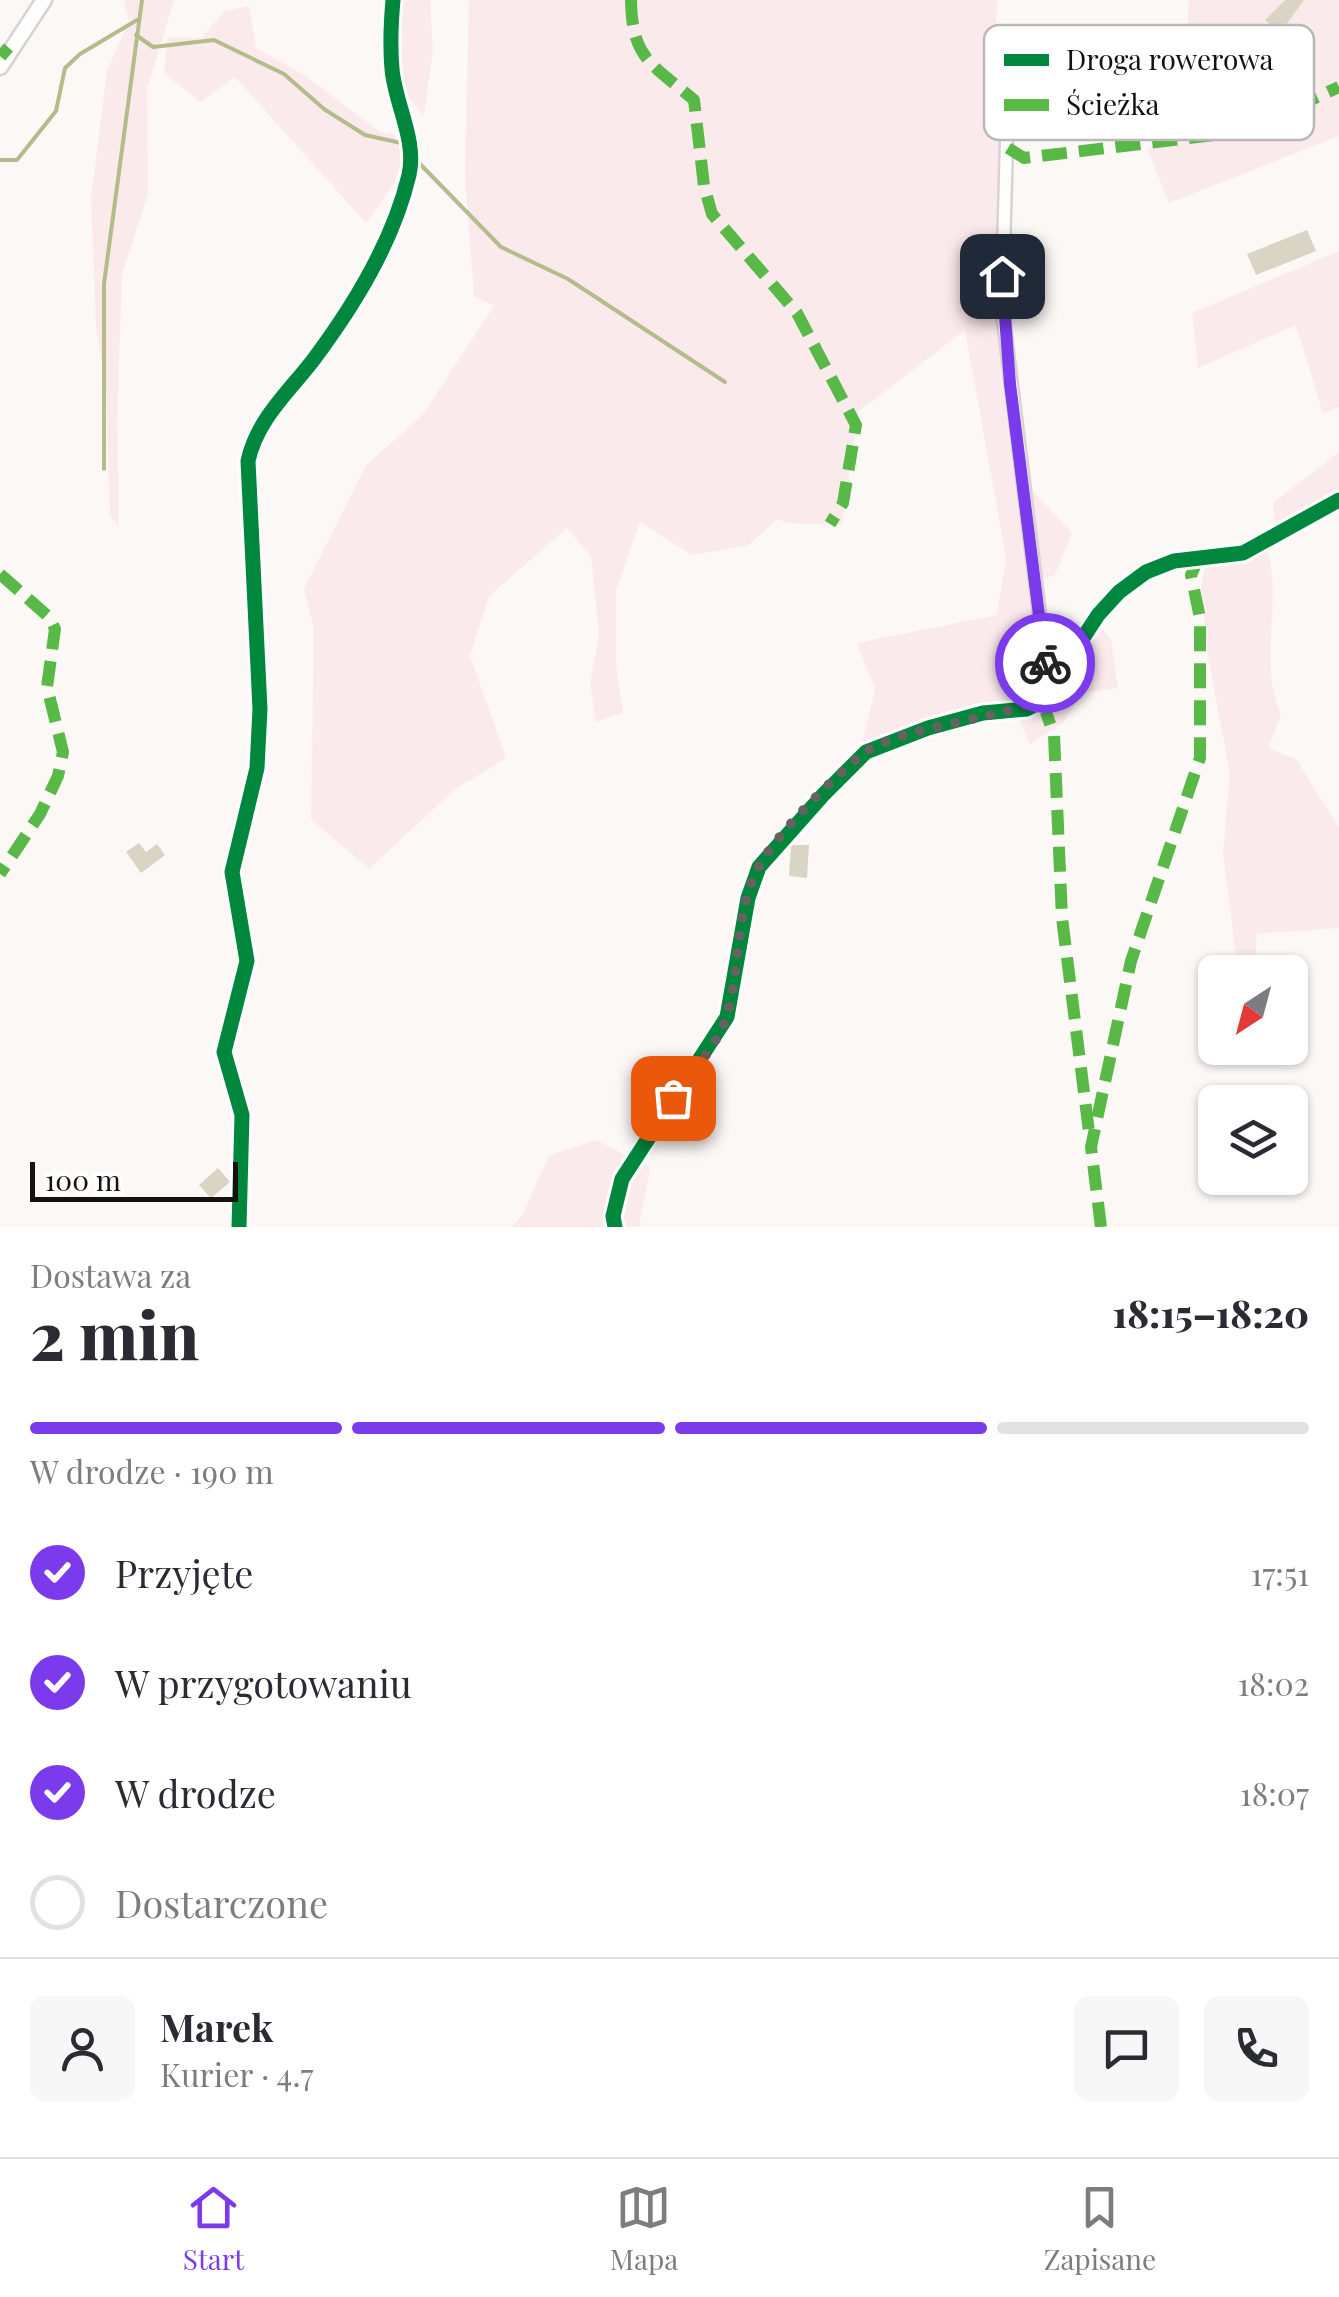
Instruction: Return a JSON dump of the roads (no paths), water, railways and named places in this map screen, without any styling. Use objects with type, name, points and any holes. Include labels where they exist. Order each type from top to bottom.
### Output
[{"type":"street","points":[[0,67],[44,0]]},
{"type":"street","points":[[239,1227],[242,1115],[224,1052],[226,1031],[247,961],[232,872],[257,768],[260,709],[246,487],[248,461],[260,426],[324,346],[366,280],[392,228],[409,173],[411,152],[392,70],[393,0]]},
{"type":"street","points":[[1007,140],[1002,308],[1048,692]]},
{"type":"street","points":[[615,1227],[613,1216],[622,1179],[727,1017],[748,898],[759,867],[782,836],[866,752],[928,728],[982,714],[1027,709],[1048,692],[1098,615],[1138,578],[1174,561],[1242,553],[1339,500]]},
{"type":"waterway","points":[[104,469],[104,284],[142,0]]},
{"type":"waterway","points":[[0,160],[17,160],[56,111],[65,68],[80,54],[137,20]]},
{"type":"waterway","points":[[136,35],[153,47],[214,40],[284,74],[324,109],[365,135],[401,143]]},
{"type":"waterway","points":[[420,164],[501,247],[568,279],[725,382]]}]
